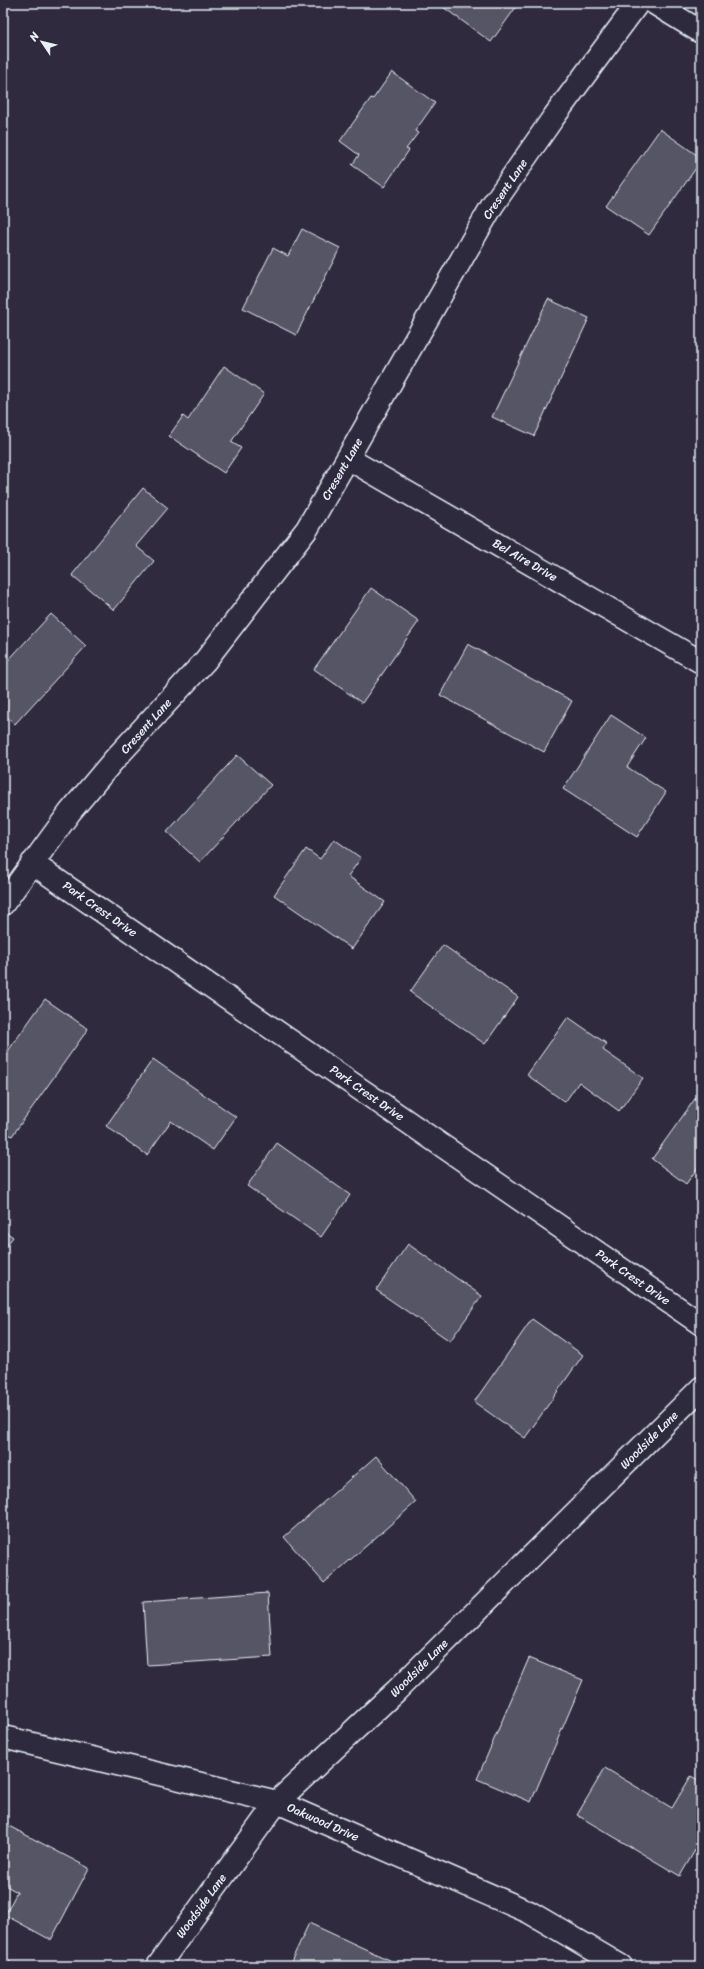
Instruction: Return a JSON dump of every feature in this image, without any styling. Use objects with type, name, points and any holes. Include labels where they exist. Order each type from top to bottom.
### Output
[{"type":"street","name":"Cresent Lane","points":[[3,904],[70,812],[113,761],[205,660],[257,596],[307,529],[349,459],[492,206],[553,118],[638,3]]},
{"type":"street","points":[[654,3],[701,32]]},
{"type":"street","name":"Bel Aire Drive","points":[[349,459],[701,662]]},
{"type":"street","name":"Park Crest Drive","points":[[32,863],[701,1324]]},
{"type":"street","name":"Woodside Lane","points":[[158,1966],[277,1802],[396,1691],[701,1388]]},
{"type":"street","name":"Oakwood Drive","points":[[3,1736],[277,1802],[529,1912],[622,1966]]},
{"type":"building","points":[[446,3],[519,3],[491,42],[443,7]]},
{"type":"building","points":[[392,72],[435,103],[415,131],[418,133],[406,149],[409,150],[384,187],[352,165],[359,155],[340,141]]},
{"type":"building","points":[[660,129],[701,158],[701,161],[649,235],[606,206]]},
{"type":"building","points":[[302,229],[340,248],[296,335],[243,308],[273,248],[288,256]]},
{"type":"building","points":[[548,299],[589,318],[534,436],[492,417]]},
{"type":"building","points":[[224,366],[264,394],[231,442],[241,448],[224,473],[169,436],[183,416],[188,420]]},
{"type":"building","points":[[143,488],[168,508],[136,546],[154,561],[114,610],[72,575]]},
{"type":"building","points":[[371,588],[419,621],[362,703],[314,669]]},
{"type":"building","points":[[51,614],[86,646],[15,724],[3,713],[3,666]]},
{"type":"building","points":[[468,644],[572,701],[544,752],[440,695]]},
{"type":"building","points":[[611,715],[646,738],[627,767],[666,792],[637,837],[563,789]]},
{"type":"building","points":[[237,755],[271,785],[200,862],[167,832]]},
{"type":"building","points":[[334,839],[361,858],[348,876],[385,902],[352,949],[274,895],[306,849],[320,859]]},
{"type":"building","points":[[443,945],[518,997],[485,1044],[410,992]]},
{"type":"building","points":[[45,999],[88,1029],[12,1136],[3,1130],[3,1058]]},
{"type":"building","points":[[568,1017],[607,1044],[603,1050],[643,1078],[619,1111],[579,1082],[565,1102],[527,1075]]},
{"type":"building","points":[[153,1059],[236,1117],[213,1150],[171,1121],[147,1155],[106,1126]]},
{"type":"building","points":[[697,1096],[701,1099],[701,1163],[686,1184],[652,1159]]},
{"type":"building","points":[[277,1143],[350,1195],[321,1237],[247,1186]]},
{"type":"building","points":[[3,1230],[13,1237],[3,1250]]},
{"type":"building","points":[[408,1244],[482,1296],[450,1341],[376,1290]]},
{"type":"building","points":[[532,1319],[583,1355],[525,1438],[474,1402]]},
{"type":"building","points":[[376,1456],[416,1502],[324,1583],[284,1537]]},
{"type":"building","points":[[3,1576],[9,1577],[3,1611]]},
{"type":"building","points":[[268,1593],[272,1657],[147,1665],[143,1602]]},
{"type":"building","points":[[529,1658],[583,1680],[531,1802],[477,1779]]},
{"type":"building","points":[[605,1768],[672,1808],[691,1776],[701,1782],[701,1840],[680,1876],[577,1815]]},
{"type":"building","points":[[3,1823],[89,1868],[51,1940],[5,1915],[17,1892],[3,1884]]},
{"type":"building","points":[[309,1923],[402,1966],[289,1966]]},
{"type":"building","points":[[3,1957],[16,1966],[3,1966]]}]
